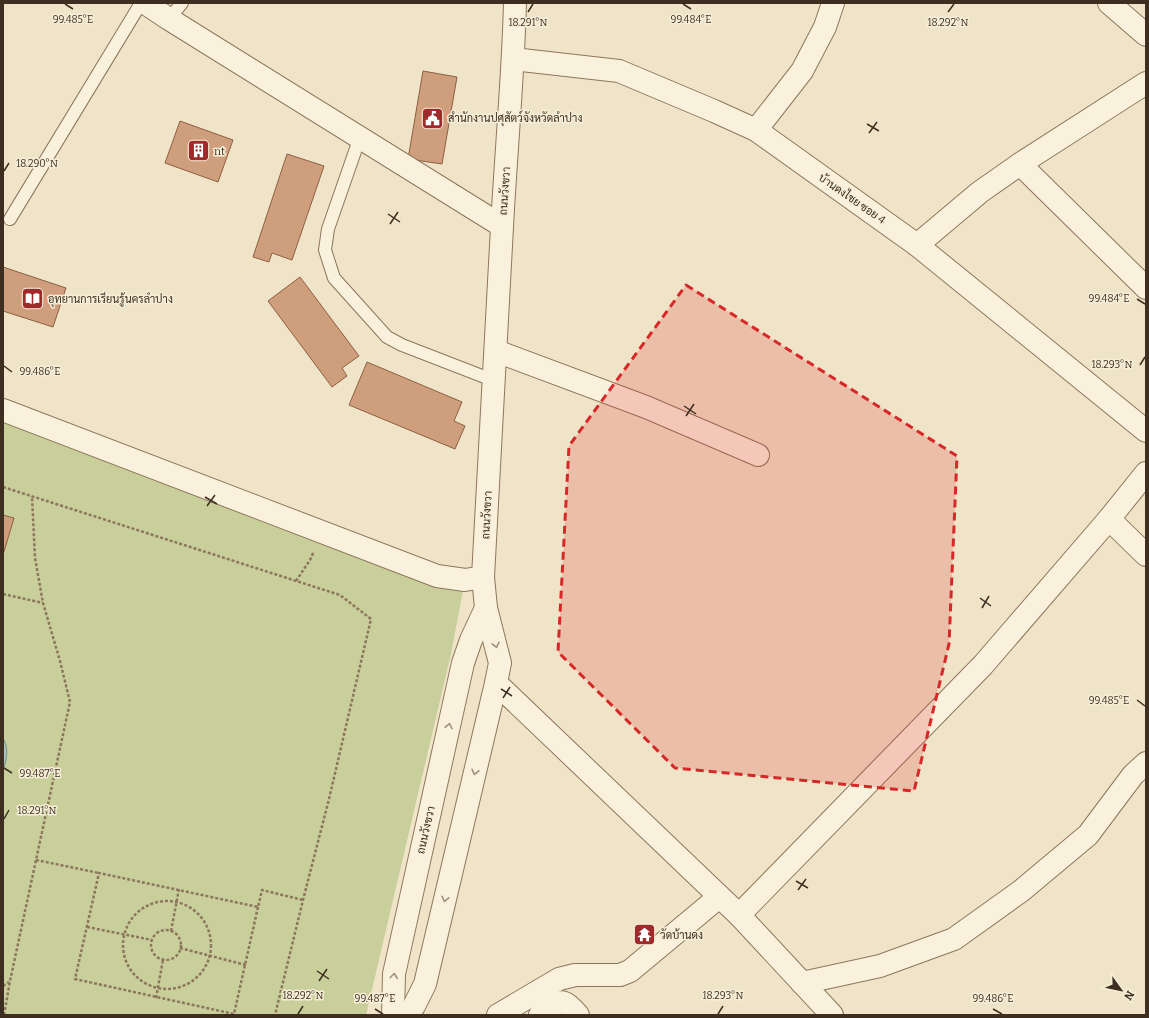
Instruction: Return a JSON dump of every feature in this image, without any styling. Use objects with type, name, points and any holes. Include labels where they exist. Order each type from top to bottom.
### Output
[{"type":"street","points":[[145,3],[175,11],[360,138],[502,226]]},
{"type":"street","name":"ถนนวังขวา","points":[[393,1015],[394,974],[463,664],[471,640],[486,608],[483,577],[515,3]]},
{"type":"street","points":[[756,130],[802,71],[825,27],[833,3]]},
{"type":"street","points":[[1110,3],[1146,35]]},
{"type":"street","name":"บ้านดงไชย ซอย 4","points":[[513,59],[619,71],[756,130],[917,245],[1146,431]]},
{"type":"street","points":[[917,245],[980,192],[1020,164],[1146,82]]},
{"type":"street","points":[[1020,164],[1146,288]]},
{"type":"street","points":[[496,351],[646,407],[758,455]]},
{"type":"street","points":[[3,410],[437,576],[465,580],[483,577]]},
{"type":"street","points":[[739,916],[983,665],[1109,519],[1146,473]]},
{"type":"street","points":[[1109,519],[1146,555]]},
{"type":"street","points":[[408,1015],[425,984],[500,663],[486,608]]},
{"type":"street","points":[[496,683],[739,916],[832,1015]]},
{"type":"street","points":[[802,983],[880,966],[954,939],[1020,891],[1088,835],[1133,775],[1146,763]]},
{"type":"street","points":[[498,1015],[558,979],[575,974],[620,975],[630,971],[719,897]]},
{"type":"street","points":[[540,1015],[557,1003],[563,1002],[569,1004],[578,1015]]},
{"type":"lane","points":[[10,219],[141,3]]},
{"type":"lane","points":[[360,138],[328,229],[325,250],[334,278],[387,337],[402,345],[495,381]]},
{"type":"path","points":[[3,487],[340,595],[371,619],[329,799],[302,900],[275,1015]]},
{"type":"path","points":[[4,1015],[70,702],[43,603],[34,558],[32,496]]},
{"type":"path","points":[[296,581],[310,560],[322,532]]},
{"type":"path","points":[[3,594],[43,603]]},
{"type":"path","points":[[36,860],[179,889],[258,907]]},
{"type":"path","points":[[99,873],[74,980],[234,1014],[262,890],[302,900]]},
{"type":"path","points":[[171,932],[179,889]]},
{"type":"path","points":[[168,900],[185,904],[192,908],[203,919],[207,926],[210,940],[209,956],[201,973],[185,985],[166,989],[150,986],[133,974],[128,965],[124,956],[122,945],[124,934],[132,916],[148,904],[168,900]]},
{"type":"path","points":[[87,927],[152,940]]},
{"type":"path","points":[[163,930],[171,932],[177,935],[180,948],[176,956],[172,959],[163,960],[154,955],[151,946],[152,940],[158,932],[163,930]]},
{"type":"path","points":[[180,948],[246,965]]},
{"type":"path","points":[[156,998],[163,960]]},
{"type":"path","points":[[3,986],[10,981]]},
{"type":"highlighted area","points":[[686,285],[957,456],[949,644],[914,791],[675,768],[558,652],[569,446]]},
{"type":"green space","points":[[3,421],[465,580],[451,654],[366,1015],[3,1015]]},
{"type":"water","points":[[3,738],[7,754],[3,770]]},
{"type":"building","name":"สำนักงานปศุสัตว์จังหวัดลำปาง","points":[[423,71],[457,77],[442,164],[408,159]]},
{"type":"building","name":"nt","points":[[180,121],[233,140],[218,182],[165,163]]},
{"type":"building","points":[[287,154],[324,166],[292,260],[272,253],[269,262],[253,257]]},
{"type":"building","name":"อุทยานการเรียนรู้นครลำปาง","points":[[3,267],[66,288],[53,327],[3,311]]},
{"type":"building","points":[[300,277],[359,356],[342,368],[347,376],[332,387],[268,301]]},
{"type":"building","points":[[367,362],[462,402],[454,421],[465,426],[455,449],[349,405]]},
{"type":"building","points":[[3,515],[14,518],[3,555]]},
{"type":"place","name":"สำนักงานปศุสัตว์จังหวัดลำปาง","points":[[433,118]]},
{"type":"place","name":"nt","points":[[199,151]]},
{"type":"place","name":"อุทยานการเรียนรู้นครลำปาง","points":[[33,299]]},
{"type":"place","name":"วัดบ้านดง","points":[[644,935]]}]
